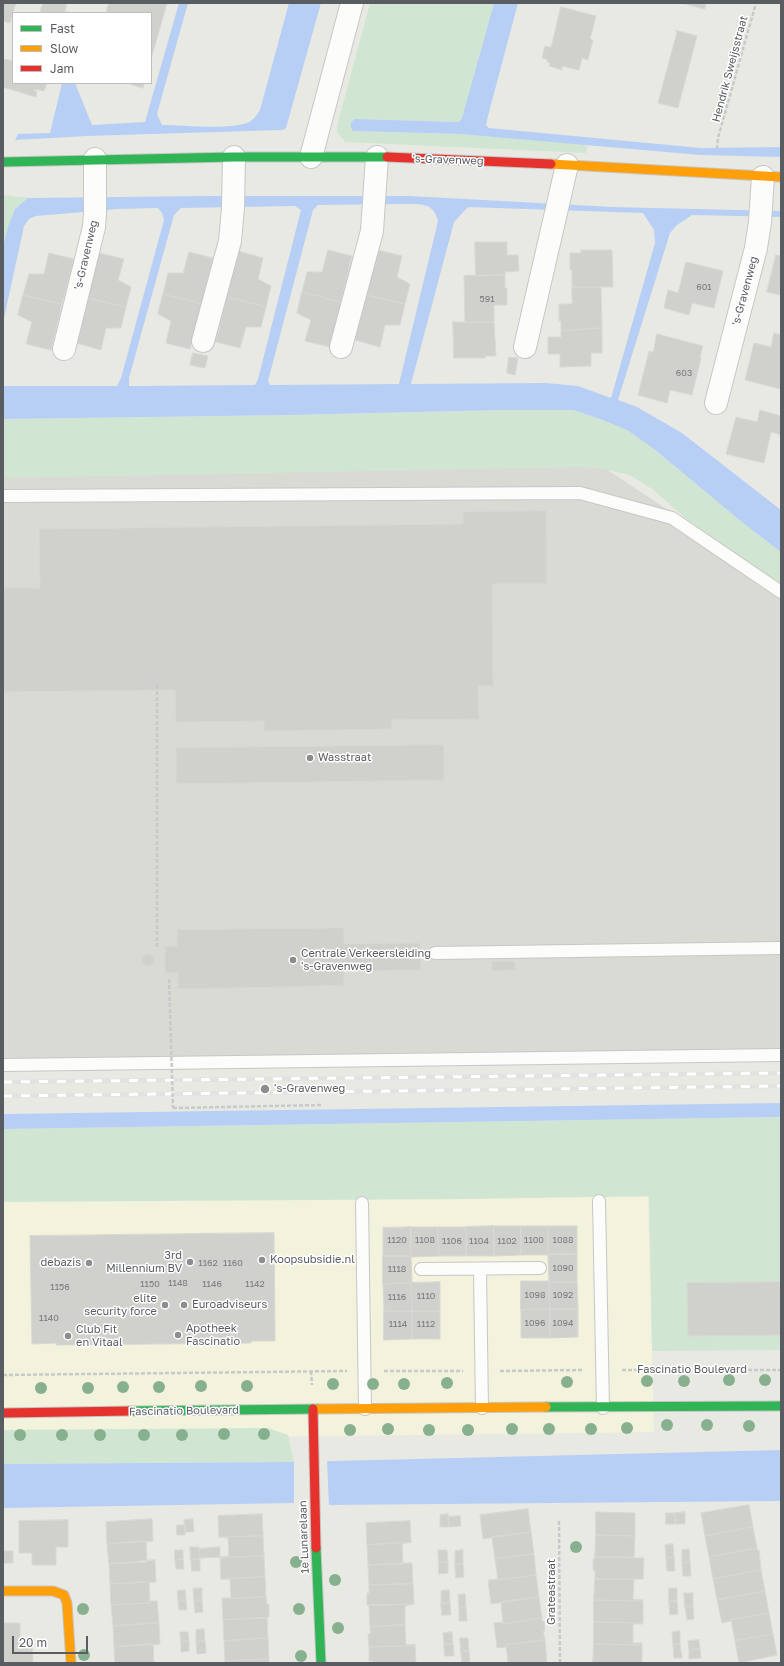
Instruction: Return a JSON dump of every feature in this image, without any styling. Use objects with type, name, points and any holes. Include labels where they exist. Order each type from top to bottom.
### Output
[{"type":"street","points":[[311,157],[352,3]]},
{"type":"street","points":[[204,341],[230,241],[233,208],[234,157]]},
{"type":"street","name":"'s-Gravenweg","points":[[3,162],[234,157],[377,157],[567,165],[772,177],[761,214],[756,248],[716,403]]},
{"type":"street","points":[[341,347],[372,231],[377,157]]},
{"type":"street","name":"'s-Gravenweg","points":[[64,349],[94,227],[95,160]]},
{"type":"street","points":[[525,347],[567,165]]},
{"type":"street","name":"Fascinatio Boulevard","points":[[3,1413],[313,1409],[781,1406]]},
{"type":"street","name":"1e Lunarelaan","points":[[313,1409],[315,1519],[321,1663]]},
{"type":"street","points":[[3,1591],[53,1591],[64,1595],[67,1603],[71,1663]]},
{"type":"lane","points":[[3,496],[580,493],[672,518],[781,592]]},
{"type":"lane","points":[[435,953],[781,948]]},
{"type":"lane","points":[[3,1065],[781,1055]]},
{"type":"lane","points":[[599,1201],[603,1408]]},
{"type":"lane","points":[[362,1203],[365,1409]]},
{"type":"lane","points":[[480,1268],[482,1408]]},
{"type":"lane","points":[[421,1269],[540,1268]]},
{"type":"path","name":"Hendrik Sweijsstraat","points":[[718,138],[756,3]]},
{"type":"path","points":[[157,682],[157,947]]},
{"type":"path","points":[[169,978],[173,1108],[322,1105]]},
{"type":"path","name":"Fascinatio Boulevard","points":[[3,1375],[364,1371],[781,1370]]},
{"type":"path","name":"Grateastraat","points":[[559,1521],[560,1663]]},
{"type":"shaded area","points":[[370,3],[494,3],[462,118],[459,122],[355,119],[351,122],[351,128],[354,131],[460,134],[588,144],[586,153],[345,142],[337,132],[337,126]]},
{"type":"shaded area","points":[[3,195],[28,198],[15,209],[3,247]]},
{"type":"shaded area","points":[[500,410],[573,410],[627,430],[654,449],[743,523],[781,552],[781,592],[750,574],[652,489],[630,475],[599,468],[578,467],[3,478],[3,419],[292,415]]},
{"type":"shaded area","points":[[585,455],[781,585],[781,1059],[3,1068],[3,464]]},
{"type":"shaded area","points":[[781,1117],[781,1350],[652,1351],[649,1196],[468,1199],[3,1202],[3,1129]]},
{"type":"shaded area","points":[[648,1197],[654,1432],[3,1440],[3,1199]]},
{"type":"shaded area","points":[[268,1428],[288,1435],[294,1462],[3,1464],[3,1430]]},
{"type":"water","points":[[179,3],[188,3],[157,114],[162,125],[217,127],[247,123],[256,116],[260,110],[289,3],[321,3],[286,128],[283,130],[87,136],[15,140],[18,134],[50,133],[62,84],[75,84],[92,125],[145,122]]},
{"type":"water","points":[[494,3],[518,3],[488,116],[486,125],[489,128],[701,148],[781,147],[781,157],[700,155],[460,134],[353,131],[351,128],[351,122],[355,119],[459,122],[462,118]]},
{"type":"water","points":[[410,196],[612,207],[781,211],[781,217],[692,215],[677,225],[670,233],[618,400],[637,407],[682,433],[781,510],[781,552],[743,523],[654,449],[627,430],[573,410],[3,419],[3,386],[117,386],[121,378],[164,220],[162,213],[158,208],[118,209],[36,216],[29,219],[24,226],[3,323],[3,247],[8,227],[15,209],[28,198]],"holes":[[[318,205],[425,205],[433,210],[438,221],[399,384],[270,385],[268,381],[313,210]],[[295,206],[301,210],[258,379],[255,385],[129,386],[129,378],[174,215],[181,208]],[[468,207],[643,213],[654,230],[655,243],[611,398],[578,386],[546,383],[411,384],[454,222]]]},
{"type":"water","points":[[781,1103],[781,1117],[3,1129],[3,1114]]},
{"type":"water","points":[[781,1450],[781,1501],[329,1505],[294,1503],[3,1508],[3,1464],[294,1462]]},
{"type":"pier","points":[[327,1459],[329,1507],[294,1505],[294,1460]]},
{"type":"building","points":[[3,3],[16,3],[12,12],[10,23],[3,21]]},
{"type":"building","points":[[43,3],[67,3],[65,11],[68,12],[40,12]]},
{"type":"building","points":[[109,3],[167,3],[152,56],[152,12],[106,12]]},
{"type":"building","points":[[682,3],[706,3],[705,9]]},
{"type":"building","points":[[561,7],[596,16],[590,39],[593,40],[588,60],[582,58],[579,70],[562,66],[562,70],[549,66],[550,63],[547,62],[548,60],[542,58],[545,46],[551,47]]},
{"type":"building","points":[[675,30],[697,36],[678,108],[658,103],[677,32]]},
{"type":"building","points":[[5,59],[12,61],[12,84],[47,84],[44,91],[35,89],[34,91],[37,91],[36,97],[3,87],[3,65]]},
{"type":"building","points":[[130,84],[144,84],[143,88]]},
{"type":"building","points":[[475,242],[507,242],[507,255],[518,255],[519,271],[505,272],[505,275],[476,276]]},
{"type":"building","points":[[328,250],[352,256],[341,302],[302,292],[307,272],[322,272]]},
{"type":"building","points":[[378,250],[402,256],[397,277],[410,284],[405,304],[367,295]]},
{"type":"building","points":[[581,250],[612,250],[613,287],[572,287],[570,253],[581,253]]},
{"type":"building","points":[[238,251],[263,258],[258,279],[271,286],[266,307],[227,297]]},
{"type":"building","points":[[189,252],[213,258],[202,304],[163,294],[168,273],[183,273]]},
{"type":"building","points":[[49,253],[74,259],[62,304],[23,295],[29,274],[44,274]]},
{"type":"building","points":[[99,253],[124,259],[118,280],[131,287],[126,307],[88,298]]},
{"type":"building","points":[[776,255],[781,256],[781,295],[767,292]]},
{"type":"building","points":[[686,262],[723,271],[714,308],[692,303],[689,315],[664,308],[668,290],[678,293]]},
{"type":"building","points":[[505,275],[507,305],[494,305],[494,322],[465,322],[464,276]]},
{"type":"building","points":[[572,287],[601,287],[602,328],[561,331],[561,321],[559,321],[559,304],[572,304]]},
{"type":"building","points":[[302,292],[341,302],[330,347],[305,341],[311,320],[297,313]]},
{"type":"building","points":[[163,294],[202,304],[190,349],[166,343],[171,321],[158,314]]},
{"type":"building","points":[[23,295],[62,304],[51,350],[26,344],[32,322],[18,315]]},
{"type":"building","points":[[367,295],[405,304],[400,325],[385,325],[380,347],[355,340]]},
{"type":"building","points":[[227,297],[266,307],[261,327],[246,327],[240,348],[216,342]]},
{"type":"building","points":[[88,298],[126,307],[121,328],[106,328],[101,350],[76,343]]},
{"type":"building","points":[[453,322],[494,322],[496,356],[485,356],[485,358],[454,358]]},
{"type":"building","points":[[602,328],[602,353],[591,353],[591,366],[560,367],[560,354],[548,354],[548,337],[561,337],[561,331]]},
{"type":"building","points":[[774,333],[781,335],[781,389],[745,380],[754,343],[771,347]]},
{"type":"building","points":[[657,334],[703,346],[692,395],[670,390],[667,403],[638,395],[649,351],[653,352]]},
{"type":"building","points":[[193,353],[208,356],[205,368],[190,365]]},
{"type":"building","points":[[509,357],[518,358],[515,375],[507,373]]},
{"type":"building","points":[[760,410],[781,416],[781,435],[771,432],[764,463],[726,454],[736,417],[757,422]]},
{"type":"building","points":[[546,511],[547,584],[492,584],[493,689],[491,689],[491,686],[478,686],[479,719],[392,720],[392,729],[264,731],[264,721],[176,722],[175,690],[3,692],[3,588],[40,588],[39,529],[461,524],[463,523],[463,512]]},
{"type":"building","name":"Wasstraat","points":[[444,745],[444,780],[176,784],[176,748]]},
{"type":"building","name":"Centrale Verkeersleiding 's-Gravenweg","points":[[344,928],[345,944],[420,943],[421,970],[345,971],[344,985],[178,989],[178,973],[165,973],[165,946],[177,946],[177,930]]},
{"type":"building","points":[[150,954],[153,955],[153,965],[146,966],[143,965],[142,958],[143,955]]},
{"type":"building","points":[[492,961],[515,961],[515,970],[492,971]]},
{"type":"building","points":[[494,1226],[521,1226],[521,1255],[494,1256]]},
{"type":"building","points":[[494,1226],[494,1256],[466,1256],[466,1227]]},
{"type":"building","points":[[521,1226],[548,1226],[549,1255],[521,1255]]},
{"type":"building","points":[[548,1226],[577,1226],[577,1254],[549,1254]]},
{"type":"building","points":[[411,1227],[438,1227],[439,1256],[411,1257]]},
{"type":"building","points":[[411,1227],[411,1256],[383,1256],[383,1228]]},
{"type":"building","points":[[438,1227],[466,1227],[466,1256],[439,1256]]},
{"type":"building","points":[[274,1233],[275,1341],[251,1341],[251,1343],[32,1344],[30,1236]]},
{"type":"building","points":[[577,1254],[577,1282],[549,1282],[548,1255]]},
{"type":"building","points":[[383,1256],[411,1256],[412,1283],[383,1284]]},
{"type":"building","points":[[521,1281],[549,1281],[550,1309],[521,1310]]},
{"type":"building","points":[[440,1282],[440,1311],[412,1311],[411,1283]]},
{"type":"building","points":[[549,1282],[577,1282],[578,1309],[550,1309]]},
{"type":"building","points":[[781,1282],[781,1335],[688,1336],[687,1283]]},
{"type":"building","points":[[411,1283],[412,1311],[384,1311],[383,1284]]},
{"type":"building","points":[[550,1309],[550,1338],[521,1338],[521,1310]]},
{"type":"building","points":[[550,1309],[578,1309],[578,1337],[550,1338]]},
{"type":"building","points":[[384,1311],[412,1311],[412,1339],[384,1340]]},
{"type":"building","points":[[412,1311],[440,1311],[440,1339],[412,1339]]},
{"type":"building","points":[[749,1505],[753,1527],[705,1536],[701,1513]]},
{"type":"building","points":[[528,1509],[531,1532],[483,1539],[480,1515]]},
{"type":"building","points":[[596,1512],[635,1513],[635,1536],[596,1535]]},
{"type":"building","points":[[685,1512],[685,1524],[675,1524],[675,1513]]},
{"type":"building","points":[[666,1513],[675,1513],[675,1524],[666,1524]]},
{"type":"building","points":[[262,1514],[263,1536],[219,1537],[218,1516]]},
{"type":"building","points":[[448,1514],[449,1527],[440,1527],[440,1515]]},
{"type":"building","points":[[460,1516],[461,1526],[449,1527],[448,1517]]},
{"type":"building","points":[[152,1519],[153,1541],[107,1544],[106,1522]]},
{"type":"building","points":[[193,1519],[194,1532],[185,1532],[184,1520]]},
{"type":"building","points":[[68,1520],[68,1547],[56,1547],[56,1565],[32,1565],[32,1553],[19,1553],[19,1521]]},
{"type":"building","points":[[410,1521],[411,1542],[367,1545],[366,1523]]},
{"type":"building","points":[[177,1525],[185,1525],[185,1535],[177,1535]]},
{"type":"building","points":[[753,1527],[757,1548],[709,1557],[705,1536]]},
{"type":"building","points":[[531,1532],[534,1554],[495,1559],[492,1537]]},
{"type":"building","points":[[596,1535],[635,1536],[634,1557],[595,1557]]},
{"type":"building","points":[[263,1536],[264,1556],[220,1558],[229,1556],[228,1538],[219,1537]]},
{"type":"building","points":[[146,1541],[147,1562],[109,1564],[107,1544]]},
{"type":"building","points":[[411,1542],[402,1544],[403,1564],[368,1565],[367,1545]]},
{"type":"building","points":[[673,1544],[674,1557],[666,1558],[665,1545]]},
{"type":"building","points":[[190,1547],[199,1547],[200,1559],[191,1559]]},
{"type":"building","points":[[220,1547],[220,1557],[200,1558],[199,1549]]},
{"type":"building","points":[[757,1548],[757,1551],[759,1550],[761,1570],[713,1579],[709,1557]]},
{"type":"building","points":[[689,1549],[690,1562],[682,1563],[682,1550]]},
{"type":"building","points":[[175,1550],[183,1550],[183,1559],[175,1560]]},
{"type":"building","points":[[438,1550],[447,1550],[448,1562],[439,1562]]},
{"type":"building","points":[[463,1550],[463,1564],[455,1564],[455,1551]]},
{"type":"building","points":[[4,1551],[13,1551],[13,1563],[4,1563]]},
{"type":"building","points":[[534,1554],[536,1575],[498,1580],[495,1559]]},
{"type":"building","points":[[264,1556],[265,1577],[221,1579],[220,1558]]},
{"type":"building","points":[[595,1557],[644,1558],[643,1579],[595,1579],[593,1559],[595,1559]]},
{"type":"building","points":[[674,1557],[675,1571],[667,1571],[666,1558]]},
{"type":"building","points":[[183,1559],[184,1569],[176,1569],[175,1560]]},
{"type":"building","points":[[191,1559],[200,1559],[200,1571],[192,1571]]},
{"type":"building","points":[[155,1560],[156,1582],[110,1584],[109,1564]]},
{"type":"building","points":[[439,1562],[448,1562],[448,1573],[439,1574]]},
{"type":"building","points":[[690,1562],[691,1576],[683,1576],[682,1563]]},
{"type":"building","points":[[412,1563],[413,1584],[369,1585],[368,1565]]},
{"type":"building","points":[[455,1564],[463,1564],[464,1577],[456,1578]]},
{"type":"building","points":[[761,1570],[765,1591],[717,1600],[713,1579]]},
{"type":"building","points":[[536,1575],[539,1597],[491,1604],[488,1580]]},
{"type":"building","points":[[265,1577],[266,1597],[222,1599],[231,1598],[230,1579],[221,1579]]},
{"type":"building","points":[[595,1579],[634,1579],[633,1599],[643,1601],[594,1600]]},
{"type":"building","points":[[149,1582],[150,1603],[111,1605],[110,1584]]},
{"type":"building","points":[[413,1584],[414,1604],[367,1605],[369,1585]]},
{"type":"building","points":[[202,1588],[202,1600],[194,1601],[193,1589]]},
{"type":"building","points":[[669,1588],[677,1588],[677,1601],[669,1601]]},
{"type":"building","points":[[185,1590],[186,1600],[178,1601],[177,1591]]},
{"type":"building","points":[[449,1590],[450,1603],[441,1603],[441,1591]]},
{"type":"building","points":[[765,1591],[769,1613],[722,1623],[717,1600]]},
{"type":"building","points":[[684,1593],[693,1593],[693,1606],[685,1607]]},
{"type":"building","points":[[465,1594],[466,1607],[459,1608],[458,1595]]},
{"type":"building","points":[[266,1597],[267,1604],[269,1604],[269,1617],[223,1620],[222,1599]]},
{"type":"building","points":[[539,1597],[542,1618],[503,1624],[501,1602]]},
{"type":"building","points":[[186,1600],[187,1610],[179,1610],[178,1601]]},
{"type":"building","points":[[202,1600],[203,1612],[195,1613],[194,1601]]},
{"type":"building","points":[[594,1600],[643,1601],[643,1623],[594,1622]]},
{"type":"building","points":[[150,1601],[157,1601],[159,1623],[113,1626],[111,1605],[150,1603]]},
{"type":"building","points":[[669,1601],[677,1601],[678,1614],[670,1615]]},
{"type":"building","points":[[441,1603],[450,1603],[451,1615],[442,1615]]},
{"type":"building","points":[[414,1604],[405,1606],[405,1625],[370,1627],[369,1606]]},
{"type":"building","points":[[693,1606],[694,1619],[687,1620],[685,1607]]},
{"type":"building","points":[[466,1607],[467,1621],[459,1621],[459,1608]]},
{"type":"building","points":[[769,1613],[773,1634],[735,1641],[731,1620]]},
{"type":"building","points":[[267,1618],[268,1638],[224,1641],[223,1620]]},
{"type":"building","points":[[542,1618],[542,1621],[544,1621],[545,1631],[543,1631],[545,1640],[506,1645],[506,1647],[497,1648],[494,1623],[503,1622],[503,1624]]},
{"type":"building","points":[[594,1622],[643,1623],[633,1624],[633,1643],[642,1643],[642,1645],[594,1644]]},
{"type":"building","points":[[3,1623],[20,1623],[20,1641],[32,1640],[33,1663],[3,1663]]},
{"type":"building","points":[[159,1623],[160,1644],[114,1647],[113,1626]]},
{"type":"building","points":[[405,1625],[406,1645],[415,1644],[415,1646],[369,1647],[368,1634],[371,1634],[370,1627]]},
{"type":"building","points":[[204,1629],[205,1641],[196,1642],[196,1630]]},
{"type":"building","points":[[680,1631],[680,1644],[673,1645],[672,1632]]},
{"type":"building","points":[[180,1632],[188,1632],[189,1641],[181,1642]]},
{"type":"building","points":[[452,1632],[453,1644],[444,1644],[443,1633]]},
{"type":"building","points":[[773,1634],[777,1655],[739,1663],[735,1641]]},
{"type":"building","points":[[268,1638],[269,1659],[225,1661],[224,1641]]},
{"type":"building","points":[[460,1638],[468,1638],[469,1651],[461,1651]]},
{"type":"building","points":[[545,1640],[547,1663],[508,1663],[506,1645]]},
{"type":"building","points":[[699,1640],[700,1649],[689,1650],[688,1641]]},
{"type":"building","points":[[189,1641],[189,1651],[181,1652],[181,1642]]},
{"type":"building","points":[[205,1641],[206,1653],[197,1654],[196,1642]]},
{"type":"building","points":[[153,1644],[154,1663],[115,1663],[114,1647]]},
{"type":"building","points":[[444,1644],[453,1644],[454,1656],[445,1656]]},
{"type":"building","points":[[594,1644],[642,1645],[642,1663],[593,1663]]},
{"type":"building","points":[[680,1644],[682,1658],[674,1658],[673,1645]]},
{"type":"building","points":[[415,1646],[416,1663],[372,1663],[372,1661],[369,1661],[369,1647]]},
{"type":"building","points":[[700,1649],[701,1658],[689,1659],[689,1650]]},
{"type":"building","points":[[461,1651],[469,1651],[470,1663],[462,1663]]},
{"type":"building","points":[[269,1659],[269,1663],[225,1663],[225,1661]]},
{"type":"railway","points":[[3,1082],[781,1073]]},
{"type":"railway","points":[[3,1096],[781,1086]]},
{"type":"traffic: fast","points":[[3,162],[234,157],[387,157]]},
{"type":"traffic: fast","points":[[546,1407],[781,1406]]},
{"type":"traffic: fast","points":[[130,1411],[317,1409]]},
{"type":"traffic: fast","points":[[316,1548],[321,1663]]},
{"type":"traffic: slow","points":[[551,164],[781,177]]},
{"type":"traffic: slow","points":[[317,1409],[546,1407]]},
{"type":"traffic: slow","points":[[3,1591],[53,1591],[64,1595],[67,1603],[71,1663]]},
{"type":"traffic: jam","points":[[387,157],[551,164]]},
{"type":"traffic: jam","points":[[313,1409],[316,1548]]},
{"type":"traffic: jam","points":[[3,1413],[130,1411]]},
{"type":"place","name":"Wasstraat","points":[[310,758]]},
{"type":"place","name":"Centrale Verkeersleiding 's-Gravenweg","points":[[293,960]]},
{"type":"place","name":"'s-Gravenweg","points":[[265,1089]]},
{"type":"place","name":"Koopsubsidie.nl","points":[[262,1260]]},
{"type":"place","name":"3rd Millennium BV","points":[[190,1262]]},
{"type":"place","name":"debazis","points":[[89,1263]]},
{"type":"place","name":"elite security force","points":[[165,1305]]},
{"type":"place","name":"Euroadviseurs","points":[[184,1305]]},
{"type":"place","name":"Apotheek Fascinatio","points":[[178,1335]]},
{"type":"place","name":"Club Fit en Vitaal","points":[[68,1336]]}]
